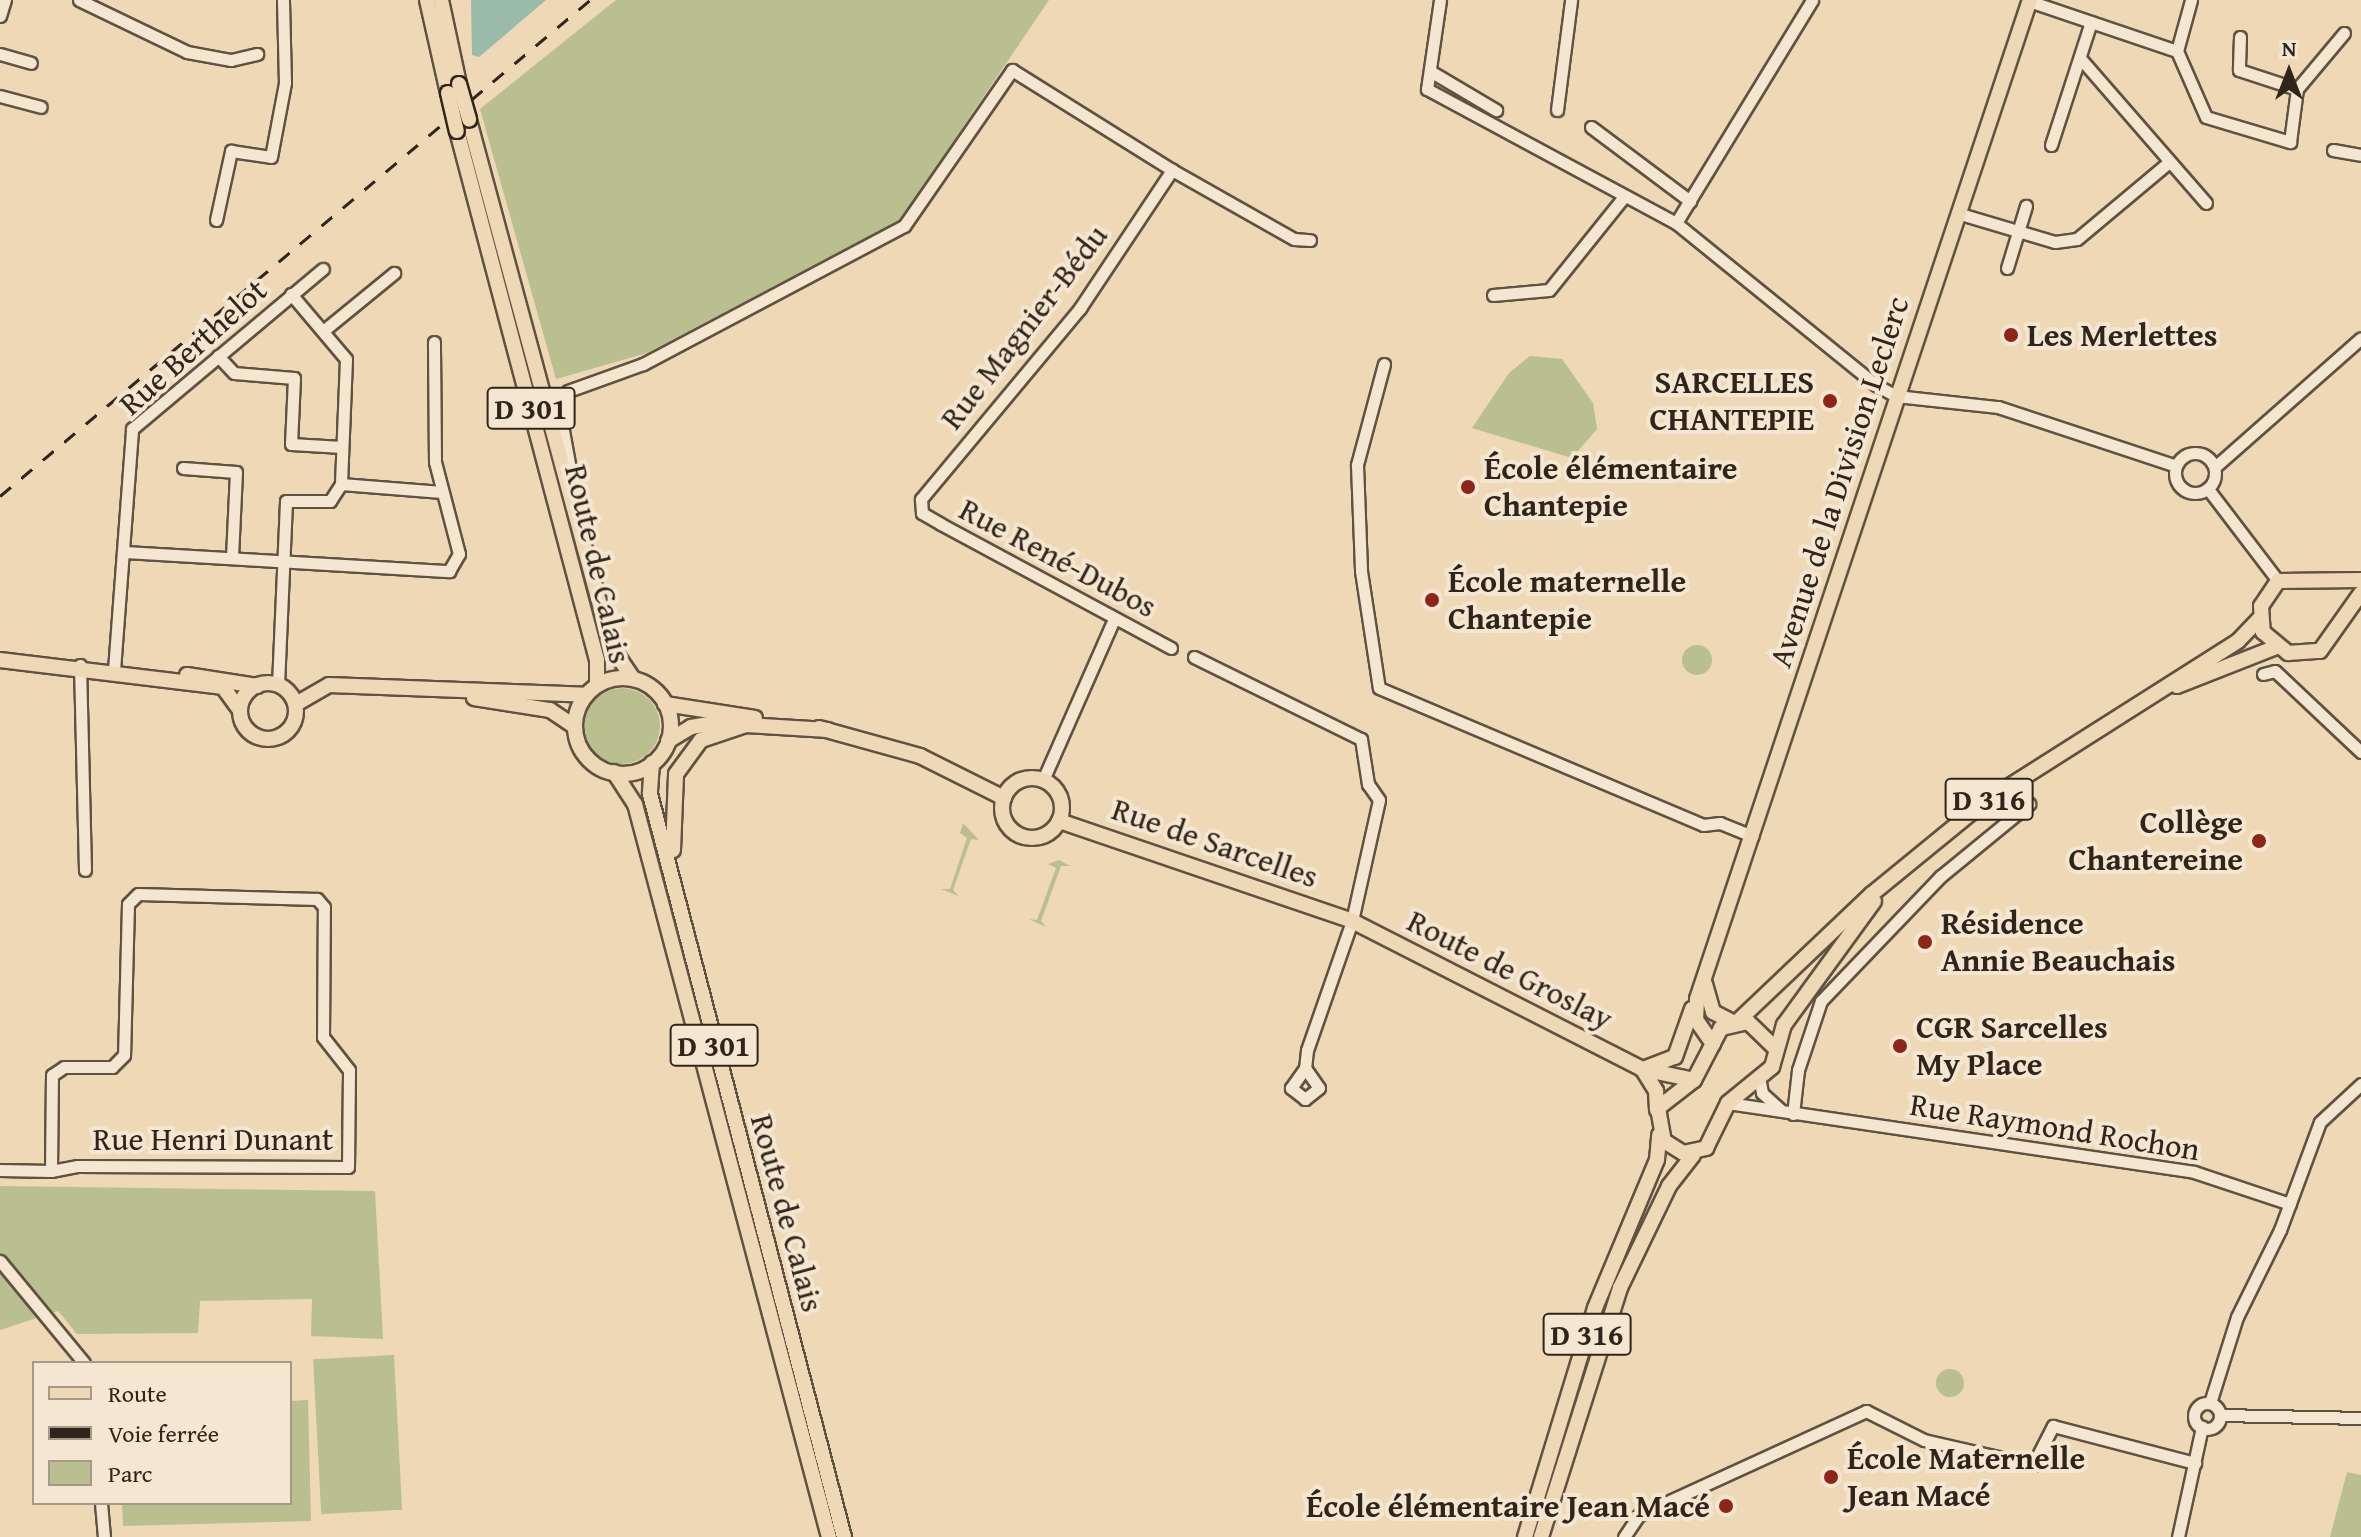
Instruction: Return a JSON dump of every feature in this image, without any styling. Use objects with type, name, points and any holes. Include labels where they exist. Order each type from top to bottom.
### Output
[{"type":"main road","name":"D 301","points":[[427,0],[454,89]]},
{"type":"main road","name":"D 301","points":[[441,0],[454,89]]},
{"type":"main road","name":"Avenue de la Division Leclerc","points":[[1642,1069],[1675,1057],[1705,983],[2029,0]]},
{"type":"main road","name":"Route de Calais","points":[[454,89],[469,120],[614,653],[633,679]]},
{"type":"main road","name":"Route de Calais","points":[[454,89],[457,131],[597,660],[592,690]]},
{"type":"main road","points":[[2321,580],[2336,597],[2340,619]]},
{"type":"main road","points":[[2361,580],[2278,581],[2260,618],[2276,647],[2320,651],[2361,593]]},
{"type":"main road","name":"D 316","points":[[1736,1021],[1892,879],[2019,777],[2247,635],[2260,618]]},
{"type":"main road","name":"D 316","points":[[2136,703],[2276,647]]},
{"type":"main road","points":[[0,660],[80,665],[223,687],[240,710],[247,730],[274,739],[292,727],[296,704],[316,687],[592,690],[633,679],[665,704],[828,730],[920,756],[1004,798]]},
{"type":"main road","points":[[114,670],[257,686],[281,686],[320,679],[543,708],[575,727],[589,759],[614,772],[652,763],[668,741],[691,727],[749,718]]},
{"type":"main road","points":[[240,710],[257,686]]},
{"type":"main road","points":[[281,686],[296,704]]},
{"type":"main road","points":[[575,727],[592,690]]},
{"type":"main road","points":[[665,704],[668,741]]},
{"type":"main road","points":[[691,957],[670,831],[685,756],[737,726],[828,730]]},
{"type":"main road","name":"Route de Calais","points":[[652,763],[650,794],[844,1537]]},
{"type":"main road","name":"Route de Calais","points":[[614,772],[635,804],[829,1537]]},
{"type":"main road","points":[[1025,779],[1043,780],[1058,793],[1059,821],[1037,837],[1018,834],[1006,822],[1004,798],[1025,779]]},
{"type":"main road","name":"Rue de Sarcelles","points":[[1059,821],[1352,921]]},
{"type":"main road","name":"D 316","points":[[1775,1048],[1792,1013],[1892,879]]},
{"type":"main road","name":"Route de Groslay","points":[[1352,921],[1642,1069],[1694,1080]]},
{"type":"main road","points":[[1642,1069],[1656,1091],[1659,1135],[1693,1155],[1709,1144],[1728,1103],[1772,1067],[1775,1048],[1762,1030],[1713,1012],[1705,983]]},
{"type":"main road","points":[[1697,999],[1696,1020],[1713,1044]]},
{"type":"main road","points":[[1657,1110],[1694,1080],[1713,1044],[1736,1021]]},
{"type":"main road","name":"D 316","points":[[1525,1537],[1595,1308],[1657,1160],[1659,1135]]},
{"type":"main road","name":"D 316","points":[[1541,1537],[1620,1288],[1669,1186],[1693,1155]]},
{"type":"street","points":[[0,16],[5,0]]},
{"type":"street","points":[[79,0],[187,52],[231,60],[257,54]]},
{"type":"street","points":[[216,220],[231,151],[271,157],[285,83],[283,0]]},
{"type":"street","points":[[1440,0],[1427,89],[1623,198],[1676,223],[1896,396],[1998,407],[2173,465]]},
{"type":"street","points":[[1557,110],[1571,0]]},
{"type":"street","points":[[2029,0],[2177,51]]},
{"type":"street","points":[[2191,0],[2177,51],[2206,117],[2290,142],[2297,89],[2344,33]]},
{"type":"street","points":[[1676,223],[1808,2]]},
{"type":"street","points":[[2051,145],[2091,22]]},
{"type":"street","points":[[2240,37],[2239,70],[2297,89]]},
{"type":"street","points":[[0,54],[31,63]]},
{"type":"street","points":[[2080,58],[2206,203]]},
{"type":"street","points":[[575,512],[560,414],[568,391],[643,364],[904,226],[1012,70],[1064,99],[1172,170],[1294,239],[1310,240]]},
{"type":"street","points":[[1430,71],[1496,110]]},
{"type":"street","points":[[0,96],[41,107]]},
{"type":"street","points":[[1591,127],[1690,201]]},
{"type":"street","points":[[2333,150],[2361,155]]},
{"type":"street","points":[[1957,213],[2017,233],[2077,239],[2169,162]]},
{"type":"street","name":"Rue Magnier-Bédu","points":[[922,513],[921,499],[1080,308],[1172,170]]},
{"type":"street","points":[[1493,295],[1549,290],[1623,198]]},
{"type":"street","points":[[2007,268],[2026,206]]},
{"type":"street","name":"Rue Berthelot","points":[[114,670],[132,429],[323,269]]},
{"type":"street","points":[[323,331],[394,273]]},
{"type":"street","points":[[281,686],[286,501],[330,501],[341,484],[346,359],[291,294]]},
{"type":"street","points":[[2208,489],[2216,466],[2361,338]]},
{"type":"street","points":[[125,552],[286,559],[449,571],[459,554],[442,492],[434,342]]},
{"type":"street","points":[[218,356],[234,373],[294,378],[291,444],[342,447]]},
{"type":"street","points":[[1384,364],[1357,465],[1361,571],[1379,688],[1703,825],[1720,823],[1752,836]]},
{"type":"street","points":[[2173,465],[2186,454],[2216,466]]},
{"type":"street","points":[[2173,465],[2180,486],[2208,489],[2278,581]]},
{"type":"street","points":[[183,468],[236,472],[232,557]]},
{"type":"street","points":[[341,484],[442,492]]},
{"type":"street","name":"Rue René-Dubos","points":[[922,513],[1171,648]]},
{"type":"street","points":[[1043,780],[1114,619]]},
{"type":"street","points":[[1194,657],[1361,739],[1381,810],[1352,921],[1305,1068]]},
{"type":"street","points":[[80,665],[85,870]]},
{"type":"street","points":[[2263,674],[2275,671],[2361,752]]},
{"type":"street","points":[[1759,1077],[1766,1099],[1789,1113],[1798,1070],[1821,1001],[1941,876],[2029,804]]},
{"type":"street","name":"Rue Henri Dunant","points":[[0,1170],[51,1171],[348,1167],[349,1070],[323,1037],[324,907],[317,899],[138,894],[128,904],[124,1055],[112,1067],[64,1067],[52,1075],[51,1171]]},
{"type":"street","points":[[2178,1537],[2202,1427],[2195,1410],[2210,1403],[2237,1317],[2290,1204],[2320,1122],[2361,1084]]},
{"type":"street","name":"Rue Raymond Rochon","points":[[1728,1103],[2194,1172],[2290,1204]]},
{"type":"street","points":[[0,1261],[82,1361]]},
{"type":"street","points":[[2210,1403],[2220,1415],[2361,1418]]},
{"type":"street","points":[[1624,1537],[1639,1515],[1866,1411],[1924,1440],[2033,1465],[2053,1426],[2195,1463]]},
{"type":"street","points":[[2202,1427],[2214,1426],[2220,1415]]},
{"type":"street","points":[[101,1505],[104,1537]]},
{"type":"green space","points":[[616,0],[1049,0],[900,220],[647,353],[556,379],[480,109]]},
{"type":"green space","points":[[1530,356],[1562,359],[1593,403],[1597,429],[1572,458],[1472,428],[1509,373]]},
{"type":"green space","points":[[1697,645],[1707,650],[1712,660],[1707,670],[1697,675],[1687,670],[1682,660],[1687,650]]},
{"type":"green space","points":[[622,688],[637,691],[649,699],[657,711],[660,726],[657,741],[649,753],[637,761],[622,764],[607,761],[595,753],[587,741],[584,726],[587,711],[595,699],[607,691]]},
{"type":"green space","points":[[963,823],[979,840],[971,839],[953,890],[959,896],[941,889],[950,889],[967,838],[960,833]]},
{"type":"green space","points":[[1059,860],[1070,866],[1061,866],[1041,921],[1046,927],[1029,919],[1037,920],[1056,868],[1048,864]]},
{"type":"green space","points":[[0,1186],[375,1191],[383,1339],[311,1336],[312,1299],[200,1301],[198,1333],[77,1334],[58,1311],[0,1330]]},
{"type":"green space","points":[[394,1355],[402,1510],[321,1514],[313,1359]]},
{"type":"green space","points":[[1950,1369],[1960,1373],[1964,1383],[1960,1393],[1950,1397],[1940,1393],[1936,1383],[1940,1373]]},
{"type":"green space","points":[[308,1400],[311,1521],[123,1526],[122,1505],[292,1505],[292,1401]]},
{"type":"green space","points":[[2347,1472],[2361,1475],[2361,1537],[2330,1537]]},
{"type":"shaded area","points":[[471,0],[546,0],[479,57],[472,55]]},
{"type":"railway","points":[[0,496],[590,0]]},
{"type":"place","name":"Les Merlettes","points":[[2011,335]]},
{"type":"place","name":"SARCELLES CHANTEPIE","points":[[1830,401]]},
{"type":"place","name":"École élémentaire Chantepie","points":[[1468,487]]},
{"type":"place","name":"École maternelle Chantepie","points":[[1432,600]]},
{"type":"place","name":"Collège Chantereine","points":[[2259,841]]},
{"type":"place","name":"Résidence Annie Beauchais","points":[[1925,942]]},
{"type":"place","name":"CGR Sarcelles My Place","points":[[1900,1046]]},
{"type":"place","name":"École Maternelle Jean Macé","points":[[1831,1477]]},
{"type":"place","name":"École élémentaire Jean Macé","points":[[1726,1506]]}]
